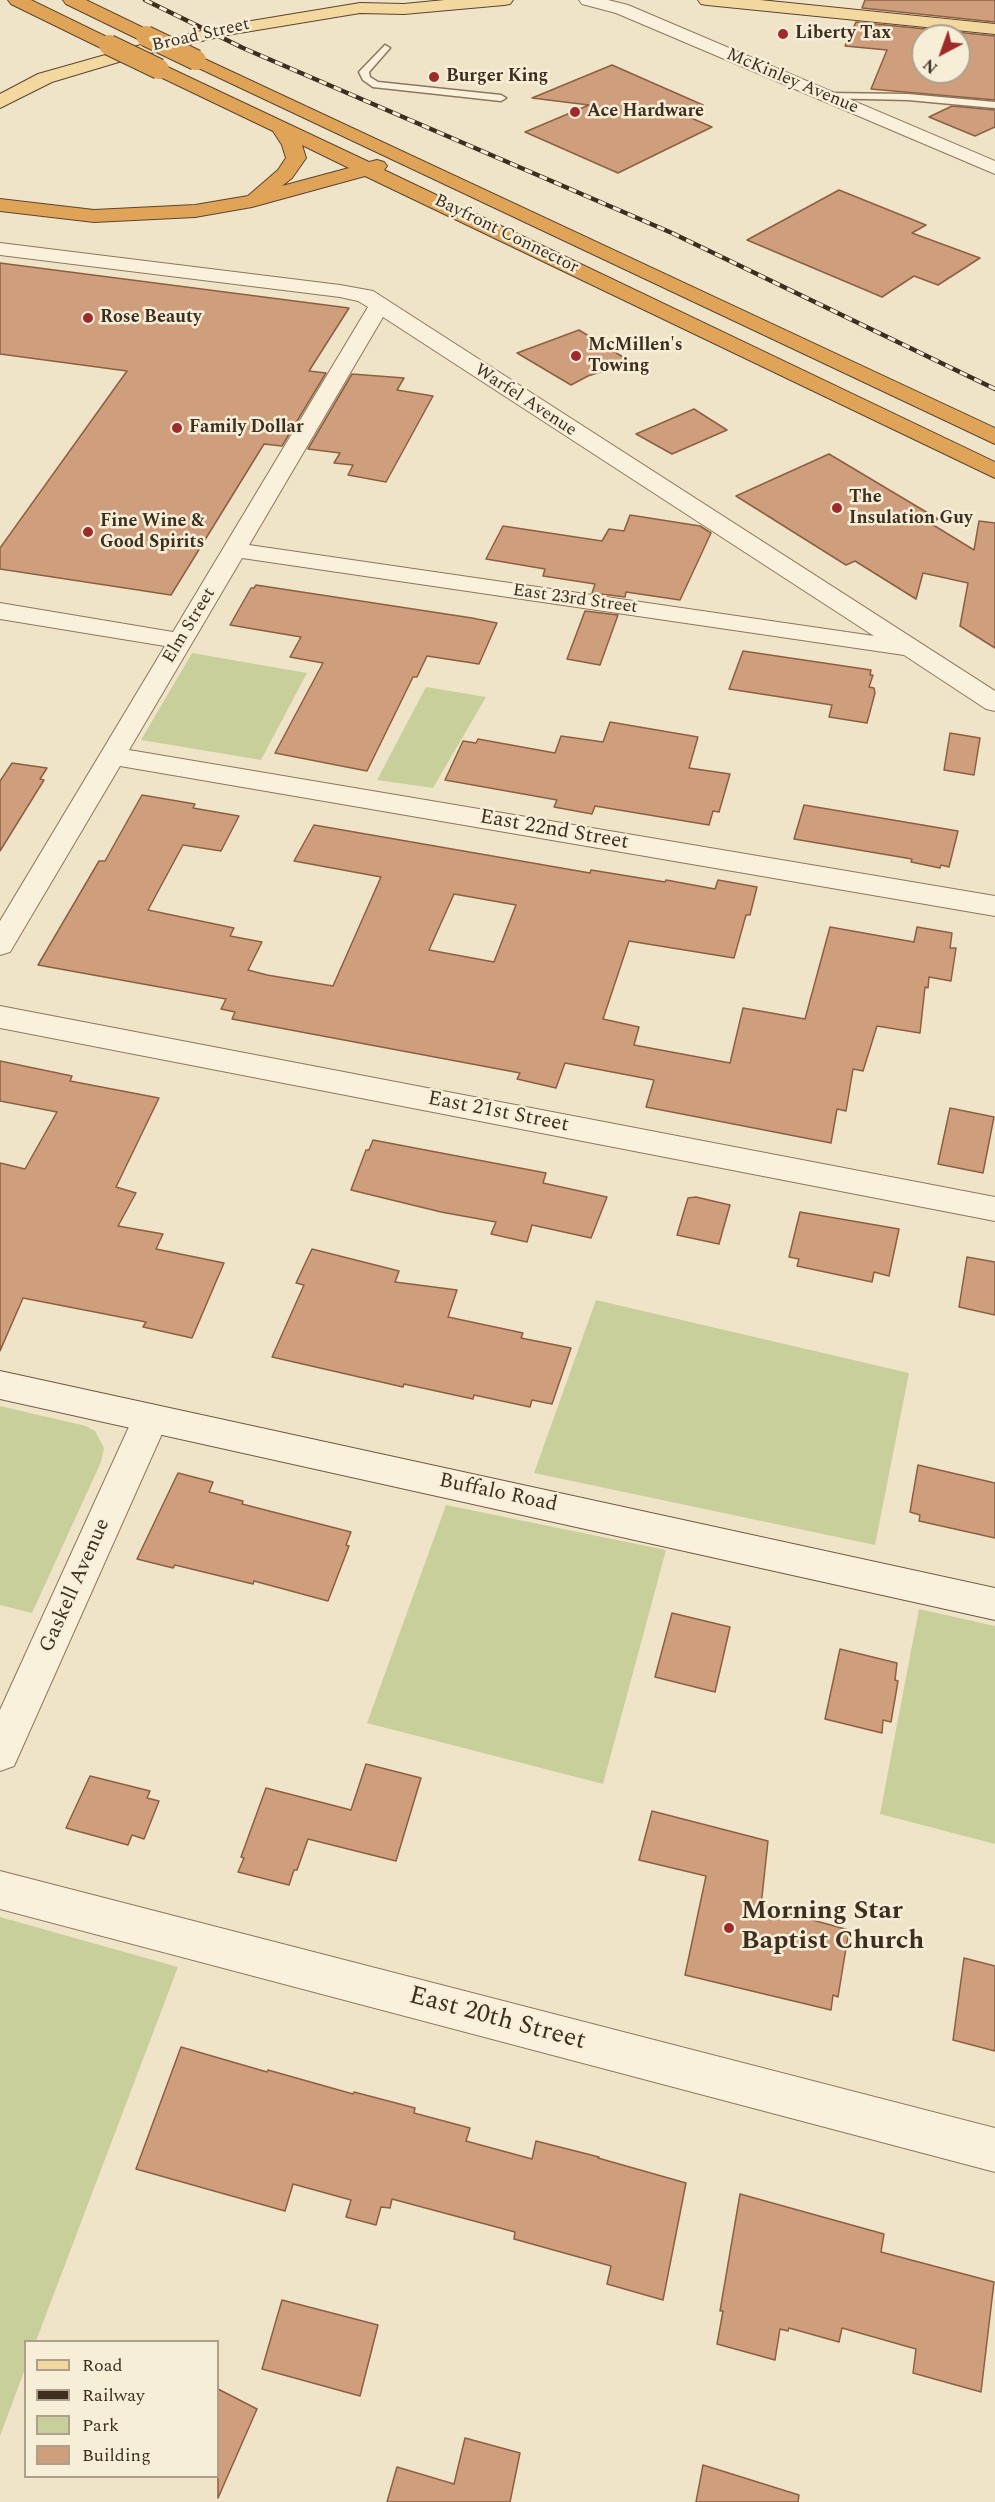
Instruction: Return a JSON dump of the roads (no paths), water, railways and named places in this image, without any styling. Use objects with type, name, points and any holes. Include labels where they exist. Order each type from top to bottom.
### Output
[{"type":"highway","name":"Bayfront Connector","points":[[17,0],[995,471]]},
{"type":"highway","name":"Bayfront Connector","points":[[72,0],[995,437]]},
{"type":"highway","points":[[252,201],[278,181],[296,158],[292,145],[279,126]]},
{"type":"highway","points":[[0,206],[64,214],[130,216],[195,211],[252,201],[405,158]]},
{"type":"main road","name":"Broad Street","points":[[3,101],[61,89],[221,45],[368,18],[404,9],[504,0]]},
{"type":"main road","points":[[707,0],[995,29]]},
{"type":"street","name":"McKinley Avenue","points":[[588,0],[621,9],[995,168]]},
{"type":"street","name":"Warfel Avenue","points":[[0,249],[365,296],[995,703]]},
{"type":"street","name":"Elm Street","points":[[0,945],[379,306]]},
{"type":"street","name":"East 23rd Street","points":[[236,550],[914,649]]},
{"type":"street","points":[[0,611],[181,641]]},
{"type":"street","name":"East 22nd Street","points":[[112,756],[995,906]]},
{"type":"street","name":"East 21st Street","points":[[0,1017],[995,1209]]},
{"type":"street","name":"Buffalo Road","points":[[0,1385],[995,1604]]},
{"type":"street","name":"Gaskell Avenue","points":[[0,1753],[151,1419]]},
{"type":"street","name":"East 20th Street","points":[[0,1890],[995,2150]]},
{"type":"lane","points":[[385,48],[364,72],[366,78],[376,85],[501,98]]},
{"type":"lane","points":[[825,96],[908,97],[995,105]]},
{"type":"railway","points":[[145,0],[243,48],[672,233],[995,389]]},
{"type":"place","name":"Liberty Tax","points":[[783,34]]},
{"type":"place","name":"Burger King","points":[[434,77]]},
{"type":"place","name":"Ace Hardware","points":[[575,112]]},
{"type":"place","name":"Rose Beauty","points":[[88,318]]},
{"type":"place","name":"McMillen's Towing","points":[[576,356]]},
{"type":"place","name":"Family Dollar","points":[[177,428]]},
{"type":"place","name":"The Insulation Guy","points":[[837,508]]},
{"type":"place","name":"Fine Wine & Good Spirits","points":[[88,532]]},
{"type":"place","name":"Morning Star Baptist Church","points":[[729,1928]]}]
